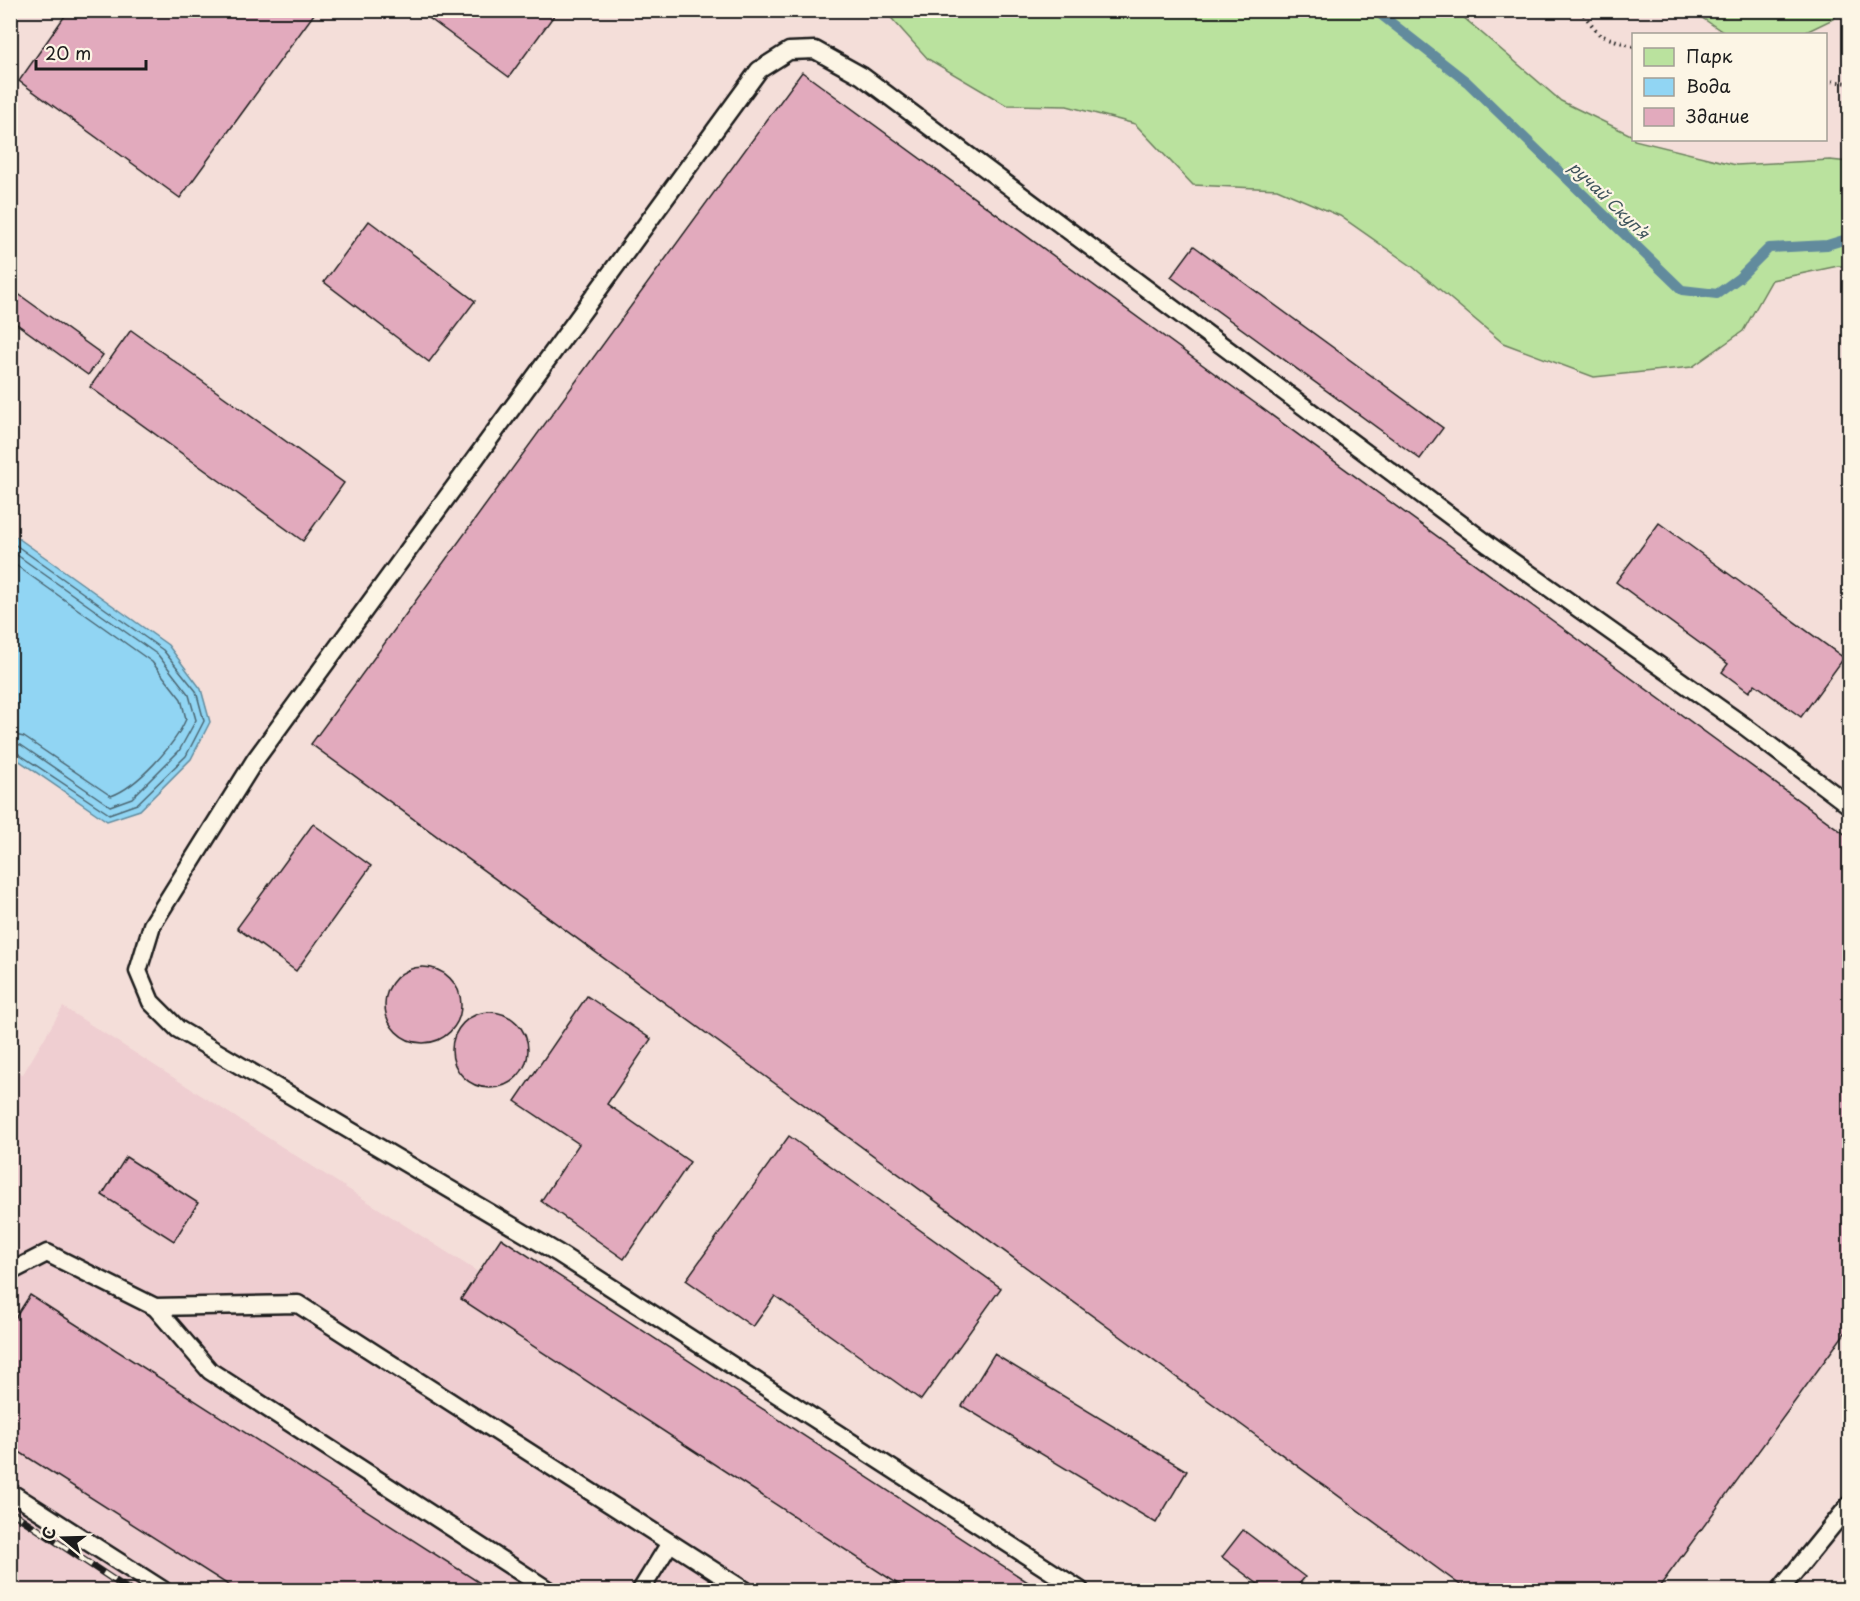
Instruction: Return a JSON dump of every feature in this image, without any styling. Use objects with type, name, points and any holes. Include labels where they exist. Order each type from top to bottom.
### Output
[{"type":"lane","points":[[1080,1590],[558,1253],[178,1029],[152,1002],[138,971],[152,925],[255,760],[759,69],[789,51],[815,50],[862,76],[1489,545],[1743,725],[1850,806]]},
{"type":"lane","points":[[10,1272],[47,1252],[155,1307],[210,1371],[548,1590]]},
{"type":"lane","points":[[155,1307],[298,1304],[744,1590]]},
{"type":"lane","points":[[10,1492],[163,1590]]},
{"type":"lane","points":[[1780,1590],[1850,1504]]},
{"type":"lane","points":[[641,1590],[670,1543]]},
{"type":"path","points":[[1580,10],[1600,35],[1632,46]]},
{"type":"path","points":[[1827,81],[1850,83]]},
{"type":"shaded area","points":[[63,1007],[478,1272],[501,1238],[1040,1590],[11,1590],[11,1069],[23,1074]]},
{"type":"green space","points":[[885,11],[1456,11],[1561,101],[1632,136],[1632,141],[1736,165],[1830,160],[1849,162],[1849,266],[1838,266],[1772,280],[1743,331],[1692,367],[1594,377],[1503,343],[1413,267],[1340,216],[1277,189],[1193,185],[1135,124],[1067,106],[1006,105],[928,59]]},
{"type":"green space","points":[[1692,11],[1837,11],[1833,19],[1804,33],[1725,33]]},
{"type":"water","points":[[11,533],[168,645],[201,689],[210,722],[191,759],[140,810],[107,821],[11,755]]},
{"type":"building","points":[[69,10],[317,10],[180,198],[19,81]]},
{"type":"building","points":[[418,10],[558,10],[509,77]]},
{"type":"building","points":[[802,72],[1850,838],[1850,1326],[1657,1590],[1467,1590],[311,744]]},
{"type":"building","points":[[369,221],[475,301],[429,362],[324,282]]},
{"type":"building","points":[[1194,246],[1443,428],[1420,459],[1171,277]]},
{"type":"building","points":[[10,288],[103,355],[88,375],[10,319]]},
{"type":"building","points":[[131,330],[344,483],[303,541],[90,387]]},
{"type":"building","points":[[1659,523],[1844,658],[1801,717],[1755,684],[1749,692],[1722,672],[1728,664],[1616,582]]},
{"type":"building","points":[[313,824],[371,866],[296,971],[237,928]]},
{"type":"building","points":[[423,967],[437,970],[450,978],[458,991],[461,1005],[458,1019],[450,1032],[437,1040],[423,1043],[409,1040],[396,1032],[388,1019],[385,1005],[388,991],[396,978],[409,970]]},
{"type":"building","points":[[587,996],[651,1039],[607,1104],[690,1162],[624,1259],[541,1201],[579,1144],[515,1101]]},
{"type":"building","points":[[490,1012],[504,1015],[517,1023],[525,1036],[528,1050],[525,1064],[517,1077],[504,1085],[490,1088],[476,1085],[463,1077],[455,1064],[452,1050],[455,1036],[463,1023],[476,1015]]},
{"type":"building","points":[[789,1136],[1001,1288],[921,1400],[775,1296],[753,1327],[686,1280]]},
{"type":"building","points":[[126,1157],[198,1203],[174,1241],[102,1195]]},
{"type":"building","points":[[501,1238],[1040,1590],[907,1590],[461,1299]]},
{"type":"building","points":[[30,1295],[491,1590],[236,1590],[10,1446],[10,1326]]},
{"type":"building","points":[[994,1354],[1187,1471],[1156,1523],[962,1406]]},
{"type":"building","points":[[1243,1530],[1305,1577],[1294,1590],[1266,1590],[1222,1557]]},
{"type":"waterway","name":"ручай Скупʼя","points":[[1375,10],[1467,82],[1682,290],[1717,294],[1739,278],[1769,248],[1827,245],[1850,238]]},
{"type":"railway","points":[[10,1511],[129,1590]]}]
